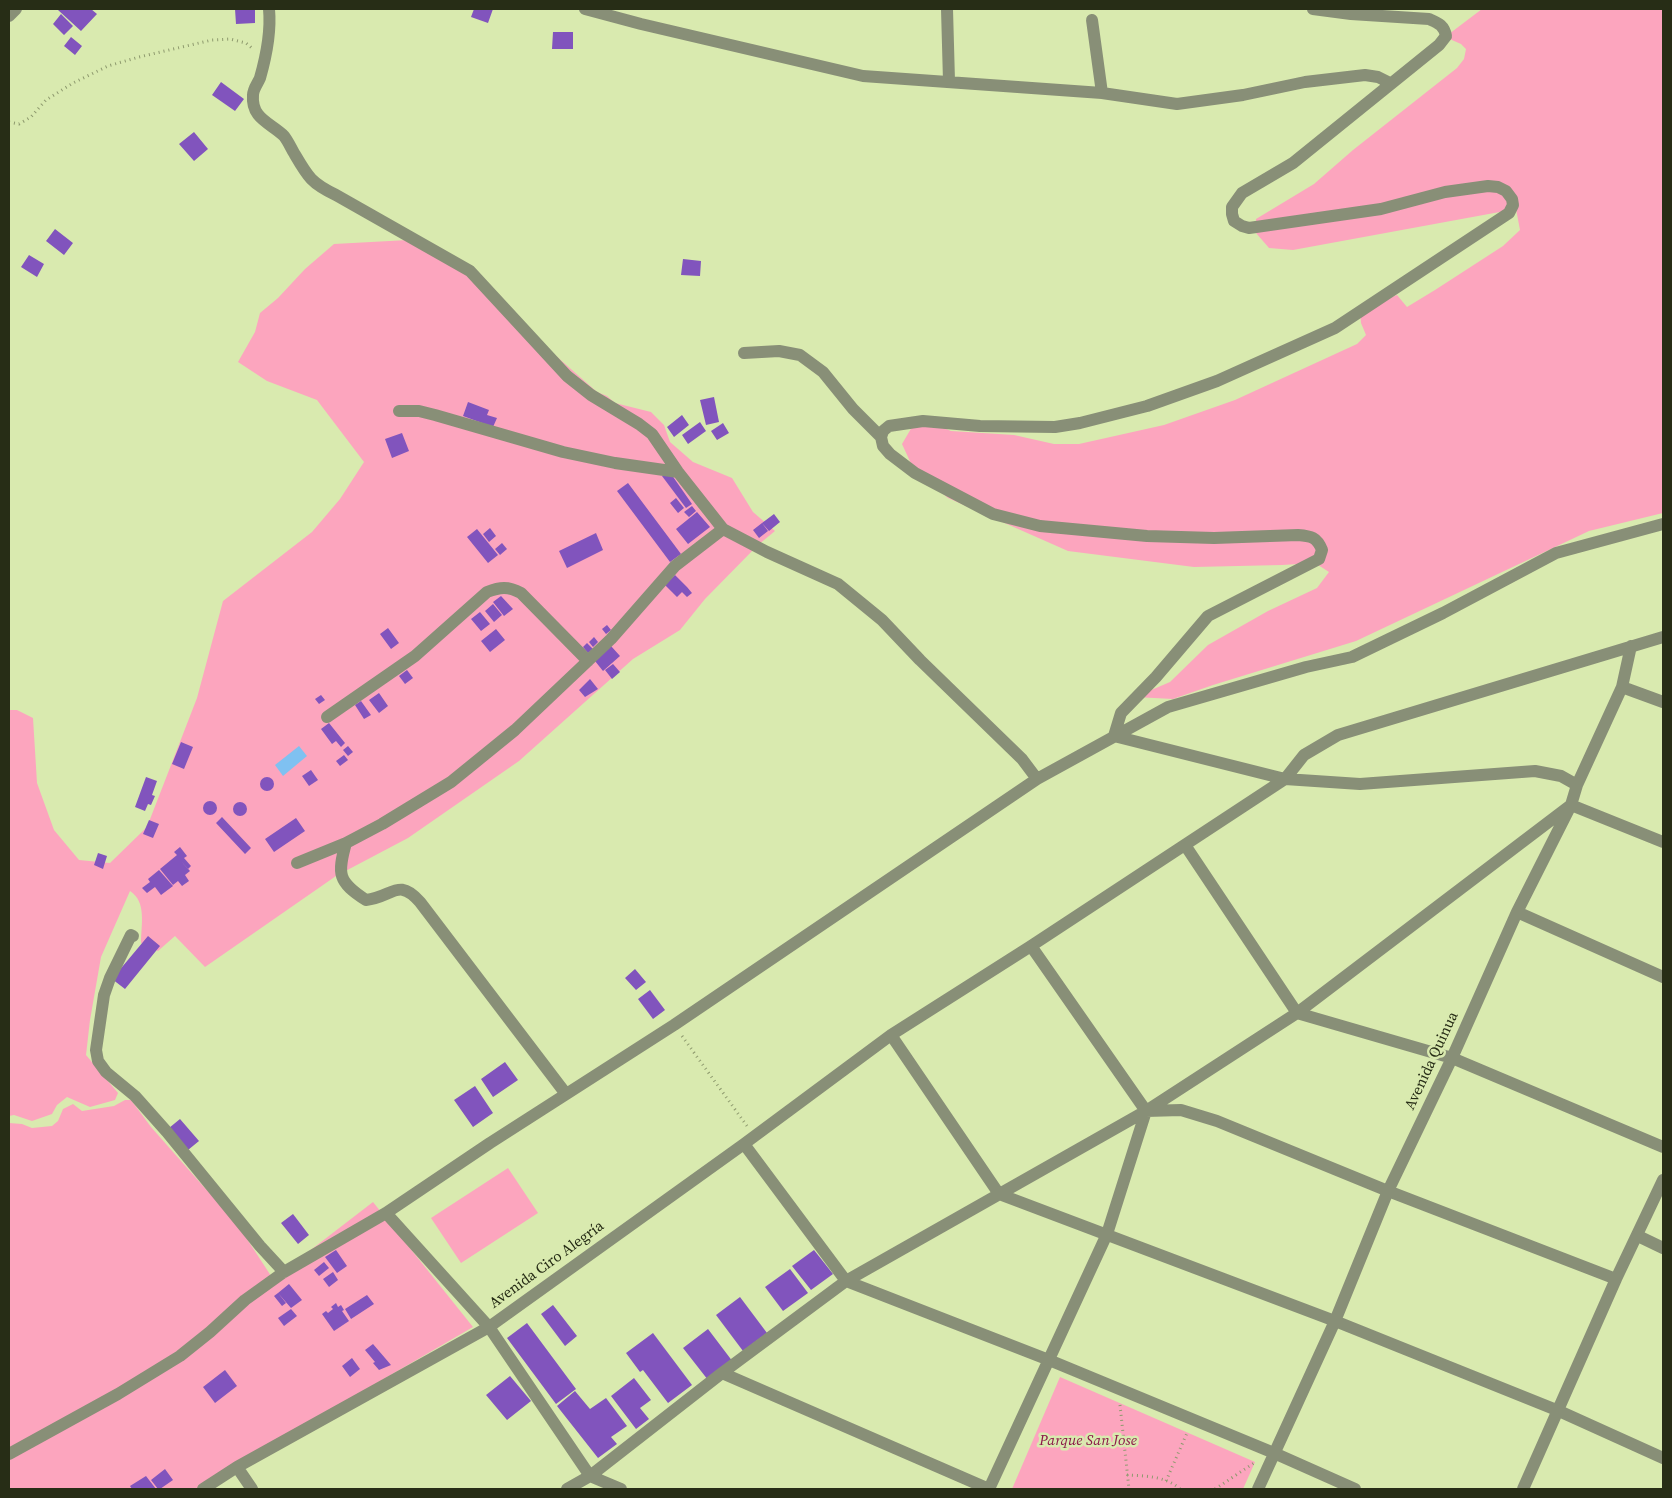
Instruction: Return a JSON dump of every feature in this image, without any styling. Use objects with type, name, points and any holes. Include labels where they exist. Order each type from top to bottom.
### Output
[{"type":"street","points":[[9,16],[16,9]]},
{"type":"street","points":[[269,9],[270,20],[260,78],[252,94],[256,110],[262,120],[284,136],[310,180],[470,271],[567,376],[591,396],[639,424],[652,434],[678,472],[723,529],[767,552],[838,584],[882,620],[920,660],[1022,759],[1037,779]]},
{"type":"street","points":[[585,9],[640,24],[864,76],[1102,93],[1177,104],[1243,95],[1305,82],[1365,75],[1378,77],[1390,83]]},
{"type":"street","points":[[946,9],[949,81]]},
{"type":"street","points":[[1114,736],[1121,713],[1156,677],[1208,616],[1319,558],[1322,550],[1320,543],[1312,536],[1298,535],[1214,538],[1147,536],[1040,526],[993,514],[915,473],[890,454],[883,446],[881,437],[883,431],[889,426],[923,421],[980,426],[1055,426],[1072,424],[1148,406],[1218,381],[1335,328],[1509,213],[1513,204],[1506,191],[1498,187],[1488,186],[1445,192],[1381,209],[1249,228],[1234,221],[1232,207],[1242,192],[1293,163],[1439,45],[1446,36],[1445,29],[1440,23],[1429,19],[1350,14],[1313,9]]},
{"type":"street","points":[[1092,20],[1102,93]]},
{"type":"street","points":[[744,353],[779,352],[800,355],[823,372],[853,409],[881,437]]},
{"type":"street","points":[[399,411],[419,411],[435,415],[563,452],[615,463],[678,472]]},
{"type":"street","points":[[9,1454],[118,1394],[180,1356],[245,1300],[284,1272],[386,1213],[674,1025],[1037,779],[1168,707],[1306,667],[1352,657],[1443,613],[1556,553],[1663,524]]},
{"type":"street","points":[[297,863],[346,843],[382,824],[451,782],[515,730],[611,639],[675,566],[723,529]]},
{"type":"street","points":[[327,717],[415,656],[487,592],[499,587],[511,588],[521,593],[588,660]]},
{"type":"street","name":"Avenida Ciro Alegría","points":[[203,1489],[237,1467],[489,1327],[744,1144],[891,1035],[1031,946],[1285,779],[1304,756],[1338,735],[1663,637]]},
{"type":"street","name":"Avenida Quinua","points":[[1258,1489],[1335,1321],[1388,1191],[1452,1058],[1516,912],[1571,805],[1577,785],[1622,687],[1631,646]]},
{"type":"street","points":[[1622,687],[1663,702]]},
{"type":"street","points":[[1114,736],[1285,779],[1360,784],[1536,771],[1561,776],[1577,785]]},
{"type":"street","points":[[566,1489],[590,1476],[722,1373],[846,1281],[1146,1111],[1297,1013],[1571,805],[1663,842]]},
{"type":"street","points":[[346,843],[340,869],[345,883],[366,900],[375,899],[401,888],[410,891],[566,1094]]},
{"type":"street","points":[[1185,845],[1297,1013],[1452,1058],[1663,1147]]},
{"type":"street","points":[[1516,912],[1663,977]]},
{"type":"street","points":[[133,936],[131,935],[118,958],[104,995],[96,1050],[98,1061],[106,1072],[135,1096],[161,1125],[196,1165],[260,1246],[284,1272]]},
{"type":"street","points":[[1031,946],[1146,1111]]},
{"type":"street","points":[[891,1035],[999,1194],[1335,1321],[1559,1411],[1663,1458]]},
{"type":"street","points":[[1146,1111],[1181,1110],[1217,1122],[1388,1191],[1616,1279]]},
{"type":"street","points":[[722,1373],[989,1489],[1107,1234],[1146,1111]]},
{"type":"street","points":[[744,1144],[846,1281],[1049,1360],[1274,1453],[1355,1489]]},
{"type":"street","points":[[1523,1489],[1616,1279],[1663,1180]]},
{"type":"street","points":[[386,1213],[489,1327],[590,1476],[621,1489]]},
{"type":"street","points":[[1638,1236],[1663,1248]]},
{"type":"street","points":[[237,1467],[252,1489]]},
{"type":"path","points":[[9,122],[19,124],[31,117],[46,100],[73,83],[108,66],[139,57],[212,40],[230,39],[246,44],[264,56]]},
{"type":"path","points":[[674,1025],[747,1126],[748,1132],[744,1144]]},
{"type":"path","points":[[1120,1403],[1129,1489]]},
{"type":"path","points":[[1166,1481],[1187,1433]]},
{"type":"path","points":[[1215,1489],[1255,1462]]},
{"type":"path","points":[[1127,1475],[1156,1477],[1175,1484],[1180,1489]]},
{"type":"green space","points":[[1482,9],[1663,9],[1663,513],[1589,531],[1356,641],[1173,699],[1135,697],[1170,682],[1208,645],[1268,611],[1317,588],[1329,572],[1315,563],[1194,567],[1068,551],[948,498],[914,470],[902,444],[912,427],[939,426],[951,431],[1014,435],[1054,444],[1079,444],[1164,425],[1235,400],[1357,344],[1366,335],[1361,323],[1360,310],[1397,295],[1407,307],[1503,246],[1520,230],[1516,209],[1293,250],[1269,248],[1256,233],[1256,219],[1314,184],[1353,150],[1457,68],[1464,59],[1466,49],[1461,44],[1445,37]]},
{"type":"green space","points":[[408,240],[450,257],[529,332],[597,392],[607,396],[615,403],[651,412],[664,425],[670,442],[693,462],[732,478],[753,512],[775,531],[758,545],[705,599],[680,630],[633,659],[519,761],[408,838],[336,876],[205,967],[175,936],[158,951],[141,943],[141,908],[139,901],[130,891],[101,957],[86,1055],[118,1093],[115,1100],[90,1107],[67,1097],[57,1105],[52,1114],[32,1121],[14,1115],[9,1116],[9,710],[17,710],[33,718],[37,783],[54,830],[79,860],[110,863],[147,827],[197,698],[223,601],[312,532],[340,499],[364,462],[317,400],[267,381],[238,362],[255,332],[260,313],[334,244]]},
{"type":"green space","points":[[125,1100],[131,1100],[151,1127],[232,1216],[273,1279],[373,1202],[473,1327],[236,1465],[201,1489],[9,1489],[9,1123],[22,1124],[32,1128],[52,1126],[58,1121],[63,1109],[73,1104],[82,1111],[114,1106]]},
{"type":"green space","points":[[508,1168],[538,1213],[461,1263],[431,1218]]},
{"type":"green space","name":"Parque San Jose","points":[[1060,1377],[1255,1462],[1243,1489],[1012,1489]]},
{"type":"water","points":[[299,746],[307,756],[283,776],[275,765]]},
{"type":"building","points":[[59,9],[91,9],[97,14],[81,31]]},
{"type":"building","points":[[235,9],[255,9],[255,23],[236,24]]},
{"type":"building","points":[[474,9],[493,9],[488,23],[471,17]]},
{"type":"building","points":[[61,14],[73,26],[64,35],[53,24]]},
{"type":"building","points":[[553,32],[573,32],[573,49],[552,49]]},
{"type":"building","points":[[71,37],[82,46],[75,55],[64,46]]},
{"type":"building","points":[[221,82],[244,99],[235,111],[212,95]]},
{"type":"building","points":[[194,132],[208,149],[194,161],[179,144]]},
{"type":"building","points":[[55,229],[73,243],[64,255],[46,241]]},
{"type":"building","points":[[29,255],[44,264],[37,277],[21,267]]},
{"type":"building","points":[[683,259],[701,261],[700,276],[681,275]]},
{"type":"building","points":[[714,397],[719,422],[706,425],[700,400]]},
{"type":"building","points":[[468,402],[489,410],[487,415],[497,418],[493,427],[463,416]]},
{"type":"building","points":[[682,415],[689,425],[674,437],[667,427]]},
{"type":"building","points":[[700,422],[706,431],[688,444],[682,435]]},
{"type":"building","points":[[723,423],[729,433],[717,440],[711,431]]},
{"type":"building","points":[[402,433],[409,451],[392,458],[385,439]]},
{"type":"building","points":[[669,471],[692,504],[686,508],[662,476]]},
{"type":"building","points":[[628,483],[681,554],[670,562],[617,491]]},
{"type":"building","points":[[676,498],[684,508],[678,513],[670,503]]},
{"type":"building","points":[[692,506],[696,511],[689,517],[684,512]]},
{"type":"building","points":[[697,512],[710,527],[688,544],[676,529]]},
{"type":"building","points":[[774,514],[780,522],[769,531],[762,523]]},
{"type":"building","points":[[762,523],[768,531],[759,538],[753,530]]},
{"type":"building","points":[[490,528],[496,536],[489,542],[483,534]]},
{"type":"building","points":[[477,529],[498,555],[488,563],[467,537]]},
{"type":"building","points":[[596,533],[603,550],[567,568],[559,551]]},
{"type":"building","points":[[502,543],[507,549],[500,555],[495,549]]},
{"type":"building","points":[[675,575],[687,587],[677,597],[665,585]]},
{"type":"building","points":[[687,587],[692,593],[687,597],[682,592]]},
{"type":"building","points":[[501,596],[513,609],[504,616],[493,602]]},
{"type":"building","points":[[493,604],[502,615],[494,622],[485,611]]},
{"type":"building","points":[[480,612],[490,624],[481,631],[471,619]]},
{"type":"building","points":[[607,625],[611,630],[606,634],[602,629]]},
{"type":"building","points":[[388,628],[399,643],[391,649],[380,634]]},
{"type":"building","points":[[496,629],[505,640],[490,652],[481,641]]},
{"type":"building","points":[[594,637],[598,642],[593,647],[589,642]]},
{"type":"building","points":[[587,643],[593,649],[588,653],[583,647]]},
{"type":"building","points":[[611,646],[620,656],[603,671],[595,661]]},
{"type":"building","points":[[613,664],[620,672],[612,679],[605,670]]},
{"type":"building","points":[[407,670],[413,678],[405,684],[399,676]]},
{"type":"building","points":[[590,679],[598,689],[585,697],[579,690]]},
{"type":"building","points":[[379,693],[388,706],[379,713],[369,700]]},
{"type":"building","points":[[321,695],[325,700],[319,704],[315,699]]},
{"type":"building","points":[[361,701],[371,715],[364,719],[355,705]]},
{"type":"building","points":[[329,723],[345,743],[341,747],[336,741],[332,744],[321,729]]},
{"type":"building","points":[[181,742],[193,747],[184,769],[172,764]]},
{"type":"building","points":[[348,746],[353,752],[348,756],[343,750]]},
{"type":"building","points":[[344,755],[348,760],[340,766],[336,761]]},
{"type":"building","points":[[311,770],[318,780],[309,786],[302,776]]},
{"type":"building","points":[[146,777],[157,781],[152,795],[155,796],[151,805],[148,804],[145,811],[135,807]]},
{"type":"building","points":[[264,777],[270,777],[274,784],[270,791],[264,791],[260,787],[260,781]]},
{"type":"building","points":[[207,801],[213,801],[217,808],[213,815],[207,815],[203,811],[203,805]]},
{"type":"building","points":[[237,802],[243,802],[247,809],[243,816],[237,816],[233,812],[233,806]]},
{"type":"building","points":[[222,817],[251,848],[245,854],[216,823]]},
{"type":"building","points":[[296,818],[305,831],[274,852],[265,839]]},
{"type":"building","points":[[149,820],[159,824],[153,838],[143,834]]},
{"type":"building","points":[[180,847],[187,856],[184,858],[191,866],[188,869],[190,871],[185,875],[189,881],[182,886],[178,881],[173,885],[160,869],[177,855],[174,852]]},
{"type":"building","points":[[98,853],[107,856],[103,869],[94,865]]},
{"type":"building","points":[[159,870],[173,886],[161,895],[155,887],[147,893],[142,888],[150,882],[148,879]]},
{"type":"building","points":[[148,936],[160,946],[125,989],[112,979]]},
{"type":"building","points":[[635,969],[646,982],[636,990],[625,978]]},
{"type":"building","points":[[650,990],[665,1010],[653,1019],[638,999]]},
{"type":"building","points":[[505,1062],[518,1080],[493,1097],[481,1079]]},
{"type":"building","points":[[475,1086],[493,1113],[473,1127],[454,1100]]},
{"type":"building","points":[[180,1119],[199,1141],[188,1150],[169,1128]]},
{"type":"building","points":[[293,1214],[309,1235],[298,1244],[281,1223]]},
{"type":"building","points":[[336,1250],[347,1266],[337,1273],[325,1257]]},
{"type":"building","points":[[814,1250],[833,1274],[811,1290],[792,1266]]},
{"type":"building","points":[[324,1262],[329,1268],[319,1276],[314,1270]]},
{"type":"building","points":[[790,1269],[808,1293],[783,1311],[765,1287]]},
{"type":"building","points":[[333,1272],[338,1280],[329,1287],[323,1279]]},
{"type":"building","points":[[289,1284],[302,1300],[291,1308],[278,1293]]},
{"type":"building","points":[[278,1293],[286,1303],[282,1306],[274,1296]]},
{"type":"building","points":[[367,1295],[374,1304],[351,1319],[345,1309]]},
{"type":"building","points":[[740,1297],[767,1333],[743,1351],[716,1315]]},
{"type":"building","points":[[336,1303],[338,1307],[341,1305],[344,1310],[342,1311],[349,1321],[334,1331],[322,1314],[326,1311],[328,1313]]},
{"type":"building","points":[[553,1305],[577,1336],[565,1346],[541,1314]]},
{"type":"building","points":[[291,1309],[297,1316],[284,1326],[278,1318]]},
{"type":"building","points":[[527,1323],[576,1389],[556,1404],[507,1338]]},
{"type":"building","points":[[708,1329],[733,1362],[708,1380],[683,1348]]},
{"type":"building","points":[[653,1333],[692,1385],[668,1403],[643,1370],[640,1372],[626,1353]]},
{"type":"building","points":[[373,1344],[391,1365],[379,1370],[373,1363],[375,1362],[365,1350]]},
{"type":"building","points":[[352,1358],[360,1369],[350,1377],[342,1366]]},
{"type":"building","points":[[225,1370],[237,1386],[215,1403],[203,1387]]},
{"type":"building","points":[[510,1376],[531,1401],[507,1420],[486,1395]]},
{"type":"building","points":[[634,1378],[651,1400],[640,1408],[649,1419],[636,1429],[611,1396]]},
{"type":"building","points":[[575,1391],[590,1409],[606,1398],[627,1426],[611,1437],[617,1444],[598,1458],[557,1406]]},
{"type":"building","points":[[165,1469],[173,1480],[158,1489],[151,1480]]},
{"type":"building","points":[[146,1476],[156,1489],[132,1489],[130,1486]]}]
